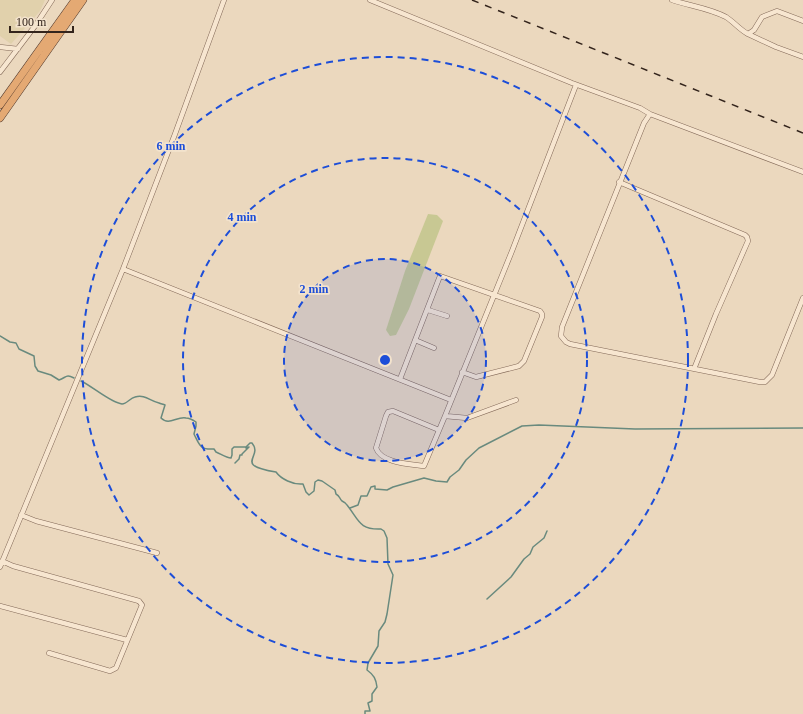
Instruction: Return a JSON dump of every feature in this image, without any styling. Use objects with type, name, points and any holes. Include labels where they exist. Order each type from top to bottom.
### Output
[{"type":"highway","points":[[0,105],[74,0]]},
{"type":"highway","points":[[0,118],[83,0]]},
{"type":"street","points":[[0,72],[35,26],[52,0]]},
{"type":"street","points":[[0,567],[123,269],[175,134],[224,0]]},
{"type":"street","points":[[370,0],[576,84],[640,108],[650,114],[803,172]]},
{"type":"street","points":[[672,0],[709,10],[735,23],[741,30],[748,34],[803,57]]},
{"type":"street","points":[[748,34],[754,30],[762,17],[777,11],[803,21]]},
{"type":"street","points":[[0,47],[18,49]]},
{"type":"street","points":[[439,430],[392,411],[388,412],[376,448],[382,458],[424,466],[445,416],[494,295],[576,84]]},
{"type":"street","points":[[650,114],[644,123],[619,182],[562,327],[561,336],[570,344],[765,382],[772,376],[803,298]]},
{"type":"street","points":[[619,182],[745,234],[748,237],[748,241],[694,369]]},
{"type":"street","points":[[123,269],[451,400]]},
{"type":"street","points":[[400,380],[440,276],[540,311],[542,317],[524,361],[519,366],[476,377],[462,372]]},
{"type":"street","points":[[428,310],[447,316]]},
{"type":"street","points":[[415,340],[434,348]]},
{"type":"street","points":[[445,416],[467,418],[516,400]]},
{"type":"street","points":[[21,515],[36,521],[157,553]]},
{"type":"street","points":[[2,561],[14,566],[139,601],[142,605],[116,668],[110,671],[49,653]]},
{"type":"street","points":[[0,606],[127,640]]},
{"type":"shaded area","points":[[0,0],[45,0],[40,11],[11,44],[0,36]]},
{"type":"green space","points":[[428,214],[437,215],[443,221],[409,309],[396,335],[390,336],[386,330],[405,271]]},
{"type":"waterway","points":[[0,336],[10,342],[16,343],[19,349],[34,356],[35,366],[38,371],[51,375],[59,380],[68,376],[74,378]]},
{"type":"waterway","points":[[81,381],[107,398],[118,403],[124,404],[133,398],[142,396],[165,405],[161,418],[167,421],[183,418],[188,418],[195,421],[196,426],[194,434],[201,446],[206,449],[214,449],[216,452],[227,457],[231,458],[232,449],[234,447],[246,447],[252,443],[255,448],[252,463],[255,466],[276,472],[288,481],[303,484],[309,495],[314,491],[315,482],[318,480],[322,481],[335,490],[336,494],[346,504],[360,523],[368,528],[381,529],[384,531],[387,538],[388,564],[393,575],[385,622],[379,631],[378,646],[368,663],[367,670],[374,677],[377,687],[372,694],[372,701],[368,703],[370,711],[365,711],[365,714]]},
{"type":"waterway","points":[[350,508],[358,505],[361,496],[367,496],[371,487],[375,486],[375,489],[387,490],[424,478],[447,482],[450,477],[459,470],[466,460],[479,448],[522,426],[539,425],[635,429],[803,428]]},
{"type":"waterway","points":[[235,463],[239,459],[240,455],[242,455],[249,447],[246,448]]},
{"type":"waterway","points":[[487,599],[511,577],[524,559],[530,554],[533,547],[544,538],[547,531]]},
{"type":"railway","points":[[472,0],[803,133]]}]
